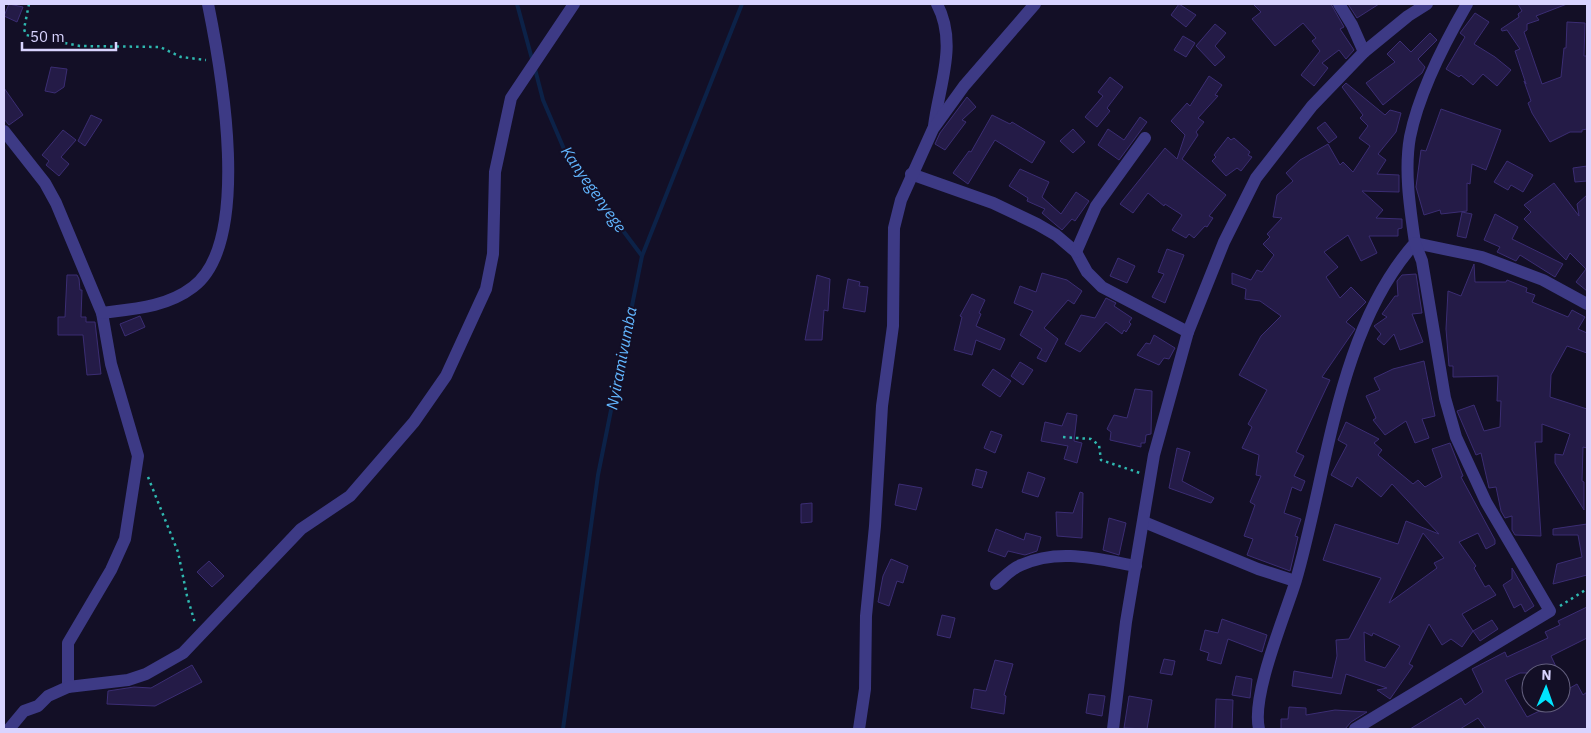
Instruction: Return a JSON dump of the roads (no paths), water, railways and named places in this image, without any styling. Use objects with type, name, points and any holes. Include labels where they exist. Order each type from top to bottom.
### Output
[{"type":"street","points":[[102,313],[141,308],[171,300],[194,287],[209,269],[221,241],[225,214],[228,146],[224,93],[208,4]]},
{"type":"street","points":[[9,729],[24,711],[38,706],[48,696],[68,687],[128,680],[146,674],[183,653],[301,530],[350,496],[414,422],[446,376],[486,290],[493,254],[495,172],[511,98],[574,4]]},
{"type":"street","points":[[934,129],[948,39],[937,4]]},
{"type":"street","points":[[859,729],[865,689],[866,616],[875,526],[882,406],[893,326],[894,228],[901,200],[911,174],[934,129],[964,86],[1035,4]]},
{"type":"street","points":[[1339,4],[1352,25],[1364,52]]},
{"type":"street","points":[[1113,729],[1126,622],[1162,420],[1174,389],[1188,332],[1224,242],[1256,178],[1312,106],[1364,52],[1408,16],[1427,4]]},
{"type":"street","points":[[1355,729],[1550,612],[1486,502],[1456,437],[1445,398],[1424,269],[1415,243],[1409,205],[1410,136],[1439,56],[1467,4]]},
{"type":"street","points":[[4,131],[45,183],[52,196],[102,313],[111,364],[138,456],[125,539],[111,570],[68,643],[68,687]]},
{"type":"street","points":[[1076,252],[1096,206],[1146,138]]},
{"type":"street","points":[[911,174],[993,203],[1056,235],[1076,252],[1087,272],[1102,287],[1188,332]]},
{"type":"street","points":[[1415,243],[1482,257],[1543,280],[1587,304]]},
{"type":"street","points":[[1259,729],[1257,700],[1295,581],[1333,422],[1358,344],[1387,279],[1415,243]]},
{"type":"street","points":[[1144,522],[1258,569],[1295,581]]},
{"type":"street","points":[[996,584],[1019,565],[1048,556],[1072,554],[1136,566]]},
{"type":"waterway","name":"Kanyegenyege","points":[[517,4],[532,59]]},
{"type":"waterway","name":"Nyiramivumba","points":[[563,729],[598,475],[642,256],[742,4]]},
{"type":"waterway","name":"Kanyegenyege","points":[[535,69],[543,100],[567,156],[642,256]]}]
